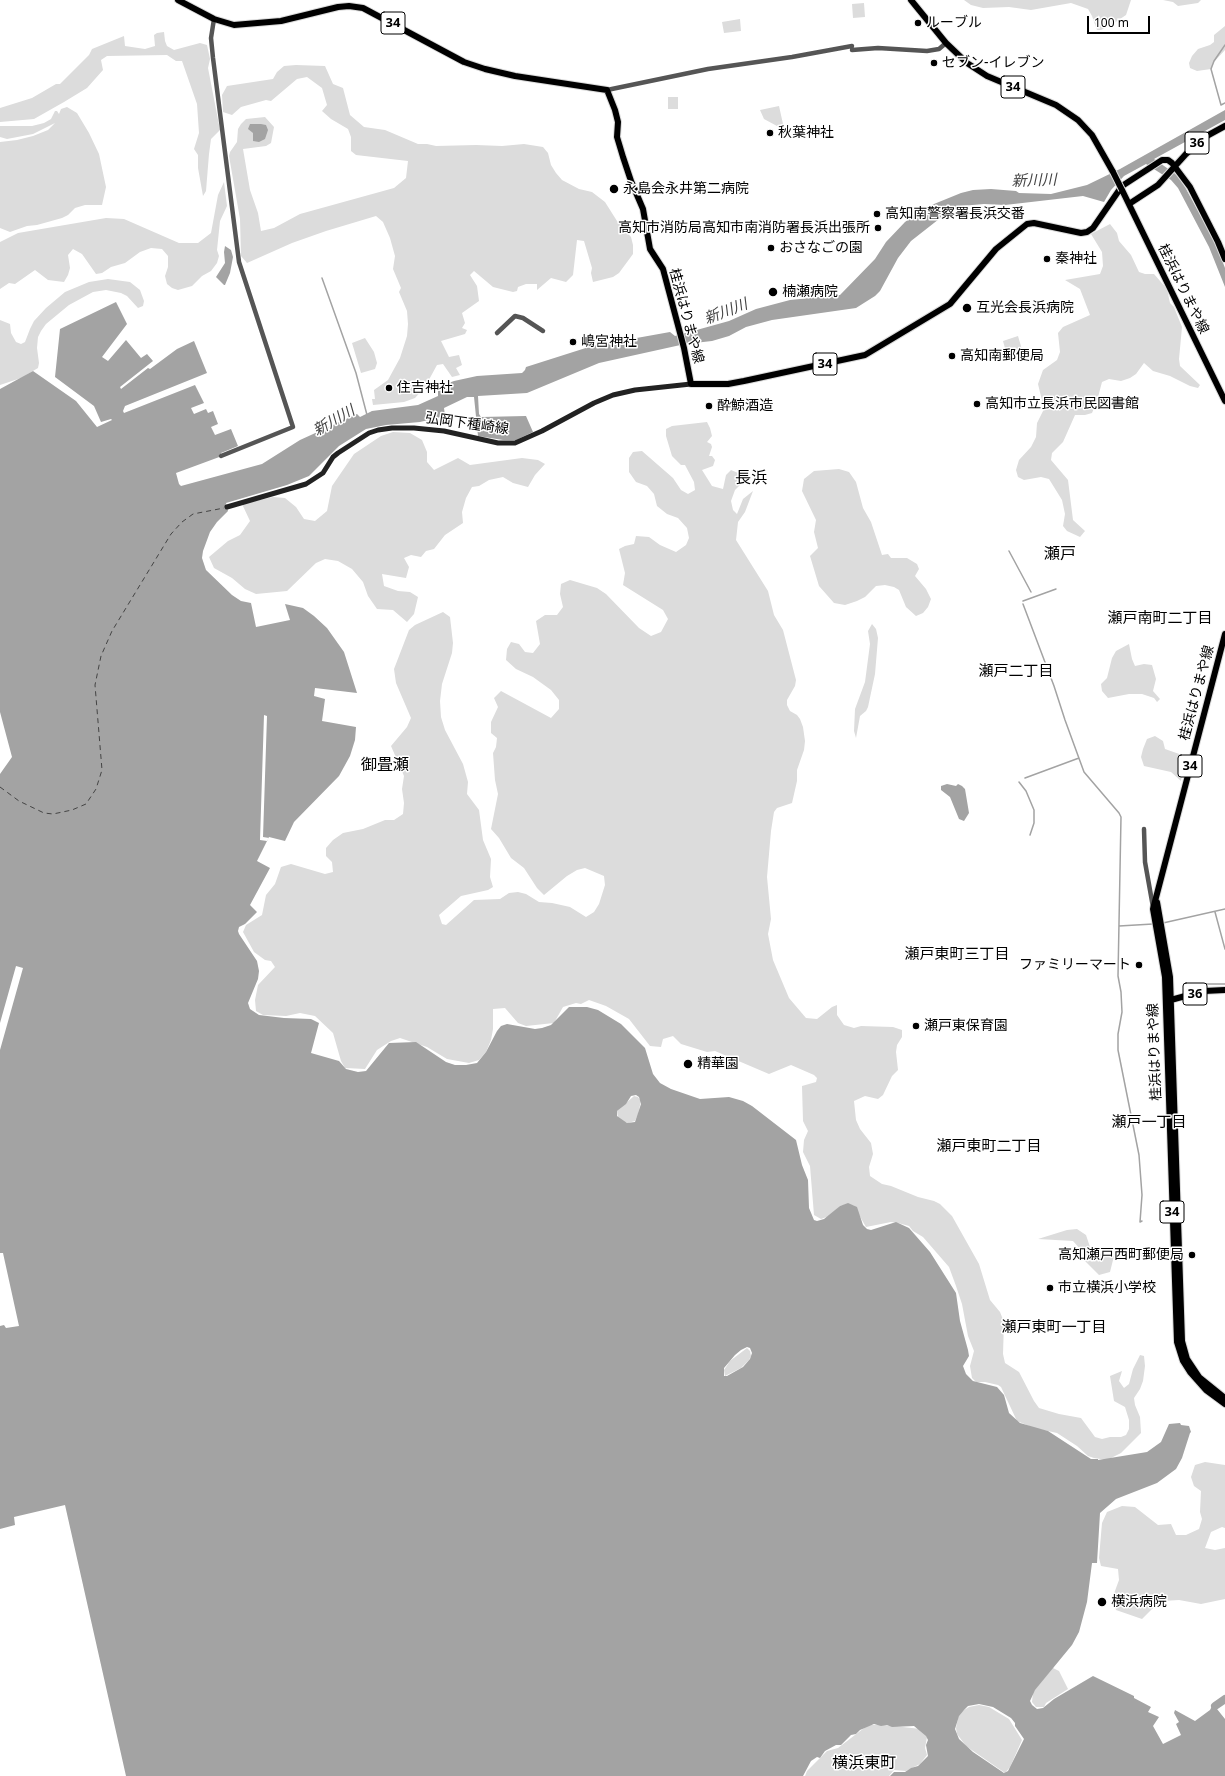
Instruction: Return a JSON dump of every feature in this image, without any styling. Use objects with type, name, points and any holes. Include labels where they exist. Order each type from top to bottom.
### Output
[{"type":"main road","name":"34","points":[[178,0],[214,19],[234,25],[281,21],[338,7],[349,6],[363,8],[464,62],[515,76],[607,90]]},
{"type":"main road","name":"桂浜はりまや線","points":[[912,0],[946,43],[961,59],[981,72],[1036,95],[1072,115],[1092,135],[1113,172],[1225,401]]},
{"type":"main road","name":"桂浜はりまや線","points":[[607,90],[618,122],[617,137],[644,216],[650,249],[663,269],[683,346],[691,384],[728,384],[865,354],[950,304],[996,249],[1026,224],[1034,223],[1081,233],[1087,232],[1093,228],[1122,186],[1158,162],[1168,160],[1173,168]]},
{"type":"main road","name":"36","points":[[1129,204],[1158,185],[1189,150],[1203,138],[1225,126]]},
{"type":"main road","points":[[1173,168],[1190,187],[1225,259]]},
{"type":"main road","name":"弘岡下種崎線","points":[[227,507],[306,484],[322,473],[338,453],[369,433],[378,430],[392,428],[437,430],[457,432],[498,443],[515,443],[536,434],[594,403],[613,396],[635,390],[691,384]]},
{"type":"main road","name":"桂浜はりまや線","points":[[1158,923],[1153,909],[1225,634]]},
{"type":"main road","name":"桂浜はりまや線","points":[[1156,898],[1168,1001],[1182,1341],[1187,1359],[1199,1377],[1225,1398]]},
{"type":"main road","name":"36","points":[[1168,1001],[1204,991],[1225,990]]},
{"type":"main road","name":"桂浜はりまや線","points":[[1168,1001],[1178,1342],[1183,1361],[1190,1372],[1206,1390],[1225,1404]]},
{"type":"street","points":[[214,19],[211,43],[239,262],[293,427],[221,456]]},
{"type":"street","points":[[607,90],[708,69],[852,48],[927,51],[938,49],[946,43]]},
{"type":"street","points":[[497,333],[515,316],[523,318],[543,331]]},
{"type":"street","points":[[1144,829],[1145,862],[1153,909]]},
{"type":"shaded area","points":[[964,0],[1131,0],[1126,15],[1111,25],[1101,30],[1097,30],[1088,9],[1071,3],[1031,10],[1009,7],[983,8],[971,5]]},
{"type":"shaded area","points":[[1163,0],[1201,0],[1198,3],[1178,6],[1173,2]]},
{"type":"shaded area","points":[[864,3],[865,17],[853,18],[852,4]]},
{"type":"shaded area","points":[[740,19],[741,31],[724,33],[722,22]]},
{"type":"shaded area","points":[[1225,26],[1225,50],[1213,63],[1211,69],[1197,71],[1190,68],[1189,63],[1192,56],[1198,49],[1214,42],[1214,35]]},
{"type":"shaded area","points":[[164,32],[167,46],[174,50],[200,43],[207,45],[210,59],[208,68],[220,130],[211,139],[206,191],[203,196],[198,168],[198,155],[194,149],[199,133],[197,104],[182,61],[176,61],[167,55],[107,56],[101,60],[103,70],[87,88],[34,119],[0,122],[0,108],[32,98],[56,84],[60,84],[89,55],[92,49],[124,36],[125,46],[145,49],[155,46],[154,35]]},
{"type":"shaded area","points":[[284,66],[325,66],[333,84],[343,88],[350,115],[364,127],[385,130],[418,144],[436,146],[502,146],[524,144],[543,147],[548,153],[551,165],[562,180],[579,189],[592,192],[605,202],[617,221],[631,237],[633,254],[619,273],[613,277],[593,282],[591,273],[592,268],[584,241],[577,240],[573,275],[566,282],[551,278],[537,290],[537,284],[526,284],[518,287],[517,291],[513,292],[493,287],[474,271],[470,275],[477,286],[479,301],[462,313],[465,323],[462,328],[467,330],[465,334],[441,341],[449,357],[459,355],[462,365],[456,368],[460,375],[452,377],[443,364],[437,365],[425,387],[415,398],[404,402],[373,405],[372,399],[375,399],[374,390],[388,380],[400,358],[407,336],[408,324],[407,311],[399,292],[401,288],[393,269],[395,256],[390,238],[383,222],[376,216],[326,231],[292,243],[247,263],[241,256],[240,219],[229,156],[237,142],[238,129],[246,119],[265,117],[274,127],[271,143],[266,146],[243,149],[250,190],[258,213],[261,231],[274,228],[300,214],[394,188],[406,178],[408,161],[356,155],[351,151],[351,137],[348,129],[331,119],[322,111],[327,105],[322,88],[307,77],[297,79],[271,101],[266,100],[241,107],[232,115],[223,112],[222,95],[227,86],[273,79],[277,72]]},
{"type":"shaded area","points":[[668,97],[678,97],[678,109],[668,109]]},
{"type":"shaded area","points":[[779,106],[783,124],[777,126],[764,119],[760,110]]},
{"type":"shaded area","points":[[67,107],[77,113],[99,154],[106,187],[102,205],[85,205],[75,208],[68,215],[62,218],[37,225],[27,226],[10,232],[0,228],[0,142],[33,136],[48,130],[55,123],[33,134],[7,139],[0,137],[0,126],[32,126],[44,123],[51,119],[55,111],[59,114],[61,109]]},
{"type":"shaded area","points":[[1225,110],[1225,120],[1154,159],[1177,175],[1185,187],[1216,244],[1225,268],[1225,287],[1209,247],[1178,188],[1171,180],[1146,164],[1124,176],[1111,190],[1104,202],[1083,196],[1005,205],[984,204],[961,206],[948,212],[911,241],[898,258],[880,291],[856,308],[772,320],[746,327],[729,336],[712,341],[685,344],[599,363],[527,393],[478,396],[479,414],[481,417],[526,416],[533,432],[516,440],[503,440],[478,436],[474,397],[467,397],[444,408],[445,416],[420,422],[386,425],[366,429],[339,446],[309,476],[287,485],[226,503],[228,511],[210,532],[202,558],[206,570],[232,595],[241,601],[251,603],[256,627],[290,620],[285,604],[303,608],[314,616],[327,628],[344,652],[357,693],[315,688],[314,696],[325,699],[322,721],[356,727],[355,740],[350,756],[339,776],[294,822],[285,841],[269,837],[257,861],[270,868],[250,905],[257,912],[245,924],[239,927],[238,931],[257,961],[259,971],[258,979],[248,1003],[250,1009],[259,1015],[311,1019],[319,1023],[311,1053],[339,1061],[346,1069],[358,1072],[366,1071],[389,1043],[416,1042],[446,1062],[455,1065],[477,1063],[486,1052],[501,1026],[507,1024],[535,1029],[542,1028],[551,1025],[569,1007],[587,1007],[598,1010],[621,1024],[645,1048],[653,1074],[660,1083],[671,1089],[700,1099],[729,1097],[743,1101],[752,1106],[796,1140],[802,1165],[808,1180],[809,1208],[814,1220],[817,1221],[824,1219],[840,1206],[848,1203],[857,1207],[863,1225],[867,1229],[871,1230],[896,1222],[909,1228],[930,1252],[956,1293],[960,1321],[969,1356],[963,1366],[966,1374],[973,1381],[997,1387],[1004,1395],[1009,1413],[1020,1423],[1048,1431],[1091,1459],[1098,1460],[1147,1452],[1161,1442],[1169,1424],[1180,1423],[1181,1425],[1189,1426],[1191,1432],[1182,1458],[1176,1469],[1157,1483],[1116,1499],[1100,1513],[1097,1563],[1092,1563],[1087,1602],[1079,1632],[1072,1645],[1035,1690],[1030,1701],[1037,1709],[1043,1708],[1054,1699],[1093,1676],[1134,1696],[1134,1698],[1151,1707],[1148,1712],[1159,1717],[1153,1726],[1163,1744],[1181,1735],[1176,1724],[1179,1722],[1174,1713],[1175,1710],[1195,1721],[1210,1710],[1213,1704],[1225,1719],[1225,1776],[890,1776],[894,1772],[905,1772],[918,1766],[928,1756],[926,1745],[928,1740],[926,1736],[914,1726],[892,1727],[874,1724],[860,1730],[856,1734],[851,1735],[841,1745],[836,1745],[825,1751],[820,1758],[817,1757],[811,1761],[803,1776],[126,1776],[65,1505],[14,1517],[15,1525],[0,1529],[0,1326],[4,1325],[6,1328],[19,1326],[3,1253],[0,1253],[0,774],[12,757],[0,712],[0,389],[33,371],[76,401],[97,427],[112,420],[101,422],[94,406],[55,377],[60,329],[116,302],[127,324],[102,357],[108,361],[126,340],[141,358],[147,354],[153,361],[120,387],[121,389],[148,368],[150,369],[177,349],[194,341],[207,373],[125,406],[123,411],[124,413],[195,385],[204,403],[191,408],[194,414],[206,409],[208,413],[213,411],[218,424],[211,427],[215,435],[231,429],[238,446],[221,453],[222,456],[176,473],[181,486],[262,464],[300,440],[357,414],[360,417],[372,411],[418,405],[438,396],[438,387],[454,381],[477,376],[522,373],[526,367],[592,346],[670,332],[675,336],[729,321],[756,309],[790,300],[840,295],[875,259],[886,242],[905,222],[914,215],[934,204],[961,193],[973,190],[991,189],[1016,191],[1019,193],[1051,194],[1087,185],[1120,169]],"holes":[[[636,1095],[639,1097],[641,1104],[635,1122],[627,1123],[617,1116],[617,1111],[626,1104],[631,1096]],[[747,1347],[750,1348],[752,1353],[750,1359],[743,1367],[727,1376],[724,1376],[724,1368],[741,1350]],[[979,1704],[993,1707],[1011,1718],[1015,1723],[1015,1726],[1024,1739],[1008,1771],[1004,1773],[973,1752],[959,1739],[955,1729],[959,1716],[968,1706]]]},
{"type":"shaded area","points":[[250,124],[266,125],[268,130],[265,139],[259,142],[253,141],[253,133],[248,129]]},
{"type":"shaded area","points":[[224,182],[227,206],[220,221],[217,250],[219,256],[217,263],[211,271],[202,276],[192,286],[178,290],[167,284],[165,276],[168,267],[168,256],[162,249],[151,248],[140,252],[125,263],[111,267],[102,273],[96,274],[82,254],[73,249],[68,255],[70,268],[64,282],[48,280],[35,270],[15,284],[9,283],[0,289],[0,242],[18,233],[106,218],[124,219],[179,243],[198,243],[211,233],[218,195]]},
{"type":"shaded area","points":[[1110,224],[1117,233],[1119,241],[1131,255],[1139,272],[1154,274],[1167,289],[1170,303],[1174,307],[1182,327],[1179,359],[1180,366],[1200,385],[1198,388],[1190,386],[1170,376],[1153,371],[1144,363],[1136,374],[1130,378],[1121,381],[1109,379],[1102,382],[1092,413],[1075,415],[1063,442],[1052,453],[1051,460],[1068,480],[1073,520],[1085,531],[1080,537],[1067,531],[1063,526],[1065,514],[1062,500],[1049,479],[1041,477],[1024,480],[1018,477],[1016,470],[1019,460],[1031,447],[1036,437],[1037,423],[1044,409],[1038,384],[1043,370],[1057,360],[1060,352],[1058,333],[1063,327],[1090,315],[1080,289],[1065,280],[1100,274],[1103,266],[1102,252],[1091,234]]},
{"type":"shaded area","points":[[225,246],[231,250],[233,257],[230,273],[224,285],[216,277],[225,263]]},
{"type":"shaded area","points":[[108,279],[130,282],[140,290],[144,301],[143,306],[138,308],[127,296],[121,293],[106,290],[93,292],[69,305],[46,324],[38,337],[38,368],[21,378],[0,385],[0,320],[10,324],[11,333],[16,342],[21,344],[25,342],[34,321],[46,308],[65,292],[89,282]]},
{"type":"shaded area","points":[[1018,336],[1023,353],[1008,359],[1003,341]]},
{"type":"shaded area","points":[[365,338],[374,352],[377,363],[375,369],[361,373],[352,343]]},
{"type":"shaded area","points":[[707,422],[712,436],[707,442],[711,444],[712,447],[709,456],[712,456],[715,460],[713,466],[702,470],[712,486],[723,489],[726,475],[731,470],[738,473],[743,482],[735,490],[731,501],[733,510],[737,514],[743,499],[753,491],[745,512],[738,522],[736,540],[768,591],[774,615],[783,630],[796,680],[795,686],[787,700],[787,705],[790,711],[797,715],[800,719],[805,741],[804,750],[797,770],[797,781],[792,803],[777,808],[774,812],[771,831],[767,877],[771,919],[768,934],[773,960],[789,998],[806,1018],[817,1019],[832,1007],[837,1005],[837,1015],[844,1025],[854,1028],[861,1026],[893,1027],[902,1030],[902,1037],[897,1045],[896,1052],[898,1070],[892,1076],[883,1095],[878,1099],[865,1096],[854,1101],[856,1120],[860,1129],[871,1143],[873,1154],[869,1167],[870,1176],[882,1184],[934,1201],[940,1204],[952,1216],[979,1264],[990,1300],[1000,1312],[1004,1322],[1003,1354],[1005,1363],[1019,1372],[1039,1408],[1059,1414],[1081,1418],[1095,1437],[1102,1439],[1126,1435],[1129,1429],[1129,1420],[1125,1407],[1114,1401],[1110,1376],[1122,1371],[1119,1381],[1124,1388],[1129,1384],[1133,1369],[1140,1355],[1144,1356],[1145,1366],[1143,1381],[1134,1398],[1140,1417],[1141,1433],[1121,1453],[1107,1460],[1088,1456],[1077,1446],[1057,1433],[1034,1428],[1017,1421],[1001,1387],[985,1382],[976,1382],[972,1378],[970,1366],[974,1351],[968,1336],[962,1304],[956,1286],[949,1267],[923,1237],[913,1231],[909,1226],[898,1223],[891,1222],[866,1227],[854,1206],[848,1204],[840,1206],[832,1215],[821,1219],[814,1215],[810,1166],[803,1152],[804,1140],[808,1131],[803,1121],[802,1086],[816,1082],[817,1078],[814,1075],[791,1065],[769,1074],[715,1051],[707,1052],[681,1044],[673,1036],[663,1039],[661,1047],[650,1046],[629,1019],[606,1006],[589,1000],[581,1004],[576,1003],[563,1007],[554,1023],[526,1026],[518,1023],[505,1008],[493,1009],[493,1029],[491,1040],[486,1052],[479,1060],[469,1063],[447,1059],[427,1047],[400,1038],[391,1041],[377,1050],[365,1069],[345,1068],[341,1061],[333,1033],[315,1016],[300,1013],[286,1016],[263,1015],[256,1011],[255,1000],[258,985],[275,967],[271,961],[265,960],[254,952],[243,932],[246,925],[262,915],[266,895],[275,884],[281,867],[291,864],[325,874],[333,872],[332,862],[326,856],[326,848],[333,840],[343,833],[363,829],[385,820],[394,820],[403,814],[404,803],[402,789],[404,776],[391,746],[407,727],[411,718],[396,683],[394,669],[409,630],[415,625],[443,612],[450,617],[453,643],[452,653],[442,684],[440,701],[441,717],[445,730],[463,764],[468,782],[467,794],[479,810],[483,840],[491,859],[490,877],[493,887],[488,890],[461,896],[439,915],[442,924],[446,925],[474,900],[500,899],[509,893],[518,892],[526,894],[539,902],[570,907],[586,917],[594,912],[599,904],[605,885],[604,876],[585,868],[577,870],[567,876],[544,895],[537,888],[524,868],[511,858],[499,838],[491,829],[498,794],[495,780],[493,753],[496,747],[497,738],[491,733],[491,722],[498,707],[494,698],[501,691],[551,718],[559,709],[559,700],[551,690],[533,677],[516,669],[506,660],[507,649],[511,642],[519,644],[525,652],[533,653],[540,644],[536,621],[545,615],[557,615],[563,607],[560,594],[561,584],[570,580],[597,588],[606,594],[639,628],[651,636],[661,632],[668,619],[663,610],[623,585],[625,573],[619,549],[634,544],[636,536],[649,537],[660,545],[676,552],[686,545],[689,538],[687,528],[678,518],[667,514],[657,506],[654,494],[647,486],[636,482],[629,472],[629,458],[633,452],[642,451],[673,478],[681,490],[688,494],[695,490],[694,482],[685,465],[681,465],[672,456],[666,436],[666,429],[672,426]]},
{"type":"shaded area","points":[[393,432],[410,433],[422,440],[427,452],[427,462],[434,470],[458,458],[470,465],[522,458],[538,460],[545,464],[535,475],[528,487],[513,483],[503,477],[489,480],[479,486],[472,487],[466,498],[462,512],[463,523],[445,535],[434,549],[426,551],[421,557],[411,555],[404,558],[409,567],[406,578],[382,574],[384,586],[398,591],[410,592],[418,597],[414,614],[407,622],[393,610],[377,609],[368,596],[363,582],[352,569],[338,561],[325,559],[316,563],[287,591],[256,594],[245,589],[232,578],[214,568],[209,557],[228,541],[240,535],[250,521],[242,504],[273,497],[285,498],[296,507],[304,519],[315,521],[327,511],[332,486],[354,454],[381,436]]},
{"type":"shaded area","points":[[839,469],[849,472],[856,482],[863,508],[871,522],[882,555],[888,554],[891,558],[907,558],[917,564],[919,569],[915,576],[926,589],[931,599],[928,607],[923,613],[916,616],[906,607],[899,590],[894,587],[885,585],[876,586],[865,597],[845,605],[834,603],[819,586],[810,556],[818,548],[814,532],[816,520],[802,491],[804,479],[814,471]]},
{"type":"shaded area","points":[[872,624],[876,629],[878,638],[875,674],[868,707],[860,716],[856,738],[854,731],[855,709],[865,682],[870,644],[868,631]]},
{"type":"shaded area","points":[[1129,644],[1135,666],[1144,664],[1152,665],[1156,679],[1153,691],[1160,699],[1157,702],[1154,698],[1142,694],[1129,694],[1108,698],[1102,691],[1101,684],[1107,678],[1112,658],[1116,651]]},
{"type":"shaded area","points":[[1155,736],[1163,741],[1165,749],[1185,756],[1181,781],[1171,772],[1144,766],[1141,757],[1143,749],[1147,739]]},
{"type":"shaded area","points":[[947,784],[956,786],[958,784],[965,789],[969,813],[964,821],[959,819],[950,797],[941,790],[941,786]]},
{"type":"shaded area","points":[[634,1096],[638,1097],[641,1101],[638,1114],[635,1121],[628,1123],[623,1122],[618,1118],[617,1111]]},
{"type":"shaded area","points":[[1077,1229],[1086,1235],[1090,1247],[1097,1253],[1114,1256],[1110,1272],[1099,1275],[1083,1259],[1081,1250],[1073,1241],[1038,1239],[1067,1230]]},
{"type":"shaded area","points":[[747,1348],[750,1351],[751,1356],[749,1360],[741,1368],[725,1376],[724,1370],[730,1361]]},
{"type":"shaded area","points":[[1205,1462],[1225,1465],[1225,1528],[1222,1527],[1211,1532],[1205,1548],[1215,1550],[1225,1548],[1225,1599],[1201,1604],[1179,1600],[1163,1601],[1142,1619],[1116,1610],[1112,1599],[1119,1580],[1118,1569],[1101,1566],[1099,1558],[1102,1523],[1107,1512],[1122,1506],[1135,1507],[1158,1525],[1171,1524],[1176,1535],[1186,1535],[1199,1529],[1202,1519],[1200,1512],[1201,1491],[1194,1486],[1191,1477],[1195,1465]]},
{"type":"shaded area","points":[[1054,1666],[1053,1668],[1059,1671],[1068,1689],[1046,1703],[1044,1707],[1036,1707],[1032,1702],[1033,1692]]},
{"type":"shaded area","points":[[979,1705],[989,1707],[1009,1719],[1022,1740],[1010,1767],[1005,1773],[966,1746],[957,1734],[956,1728],[959,1713],[969,1707]]},
{"type":"shaded area","points":[[868,1725],[884,1725],[921,1729],[927,1737],[925,1748],[927,1755],[920,1764],[906,1771],[894,1770],[889,1776],[805,1776],[807,1771],[827,1751],[838,1748]]},
{"type":"pier","points":[[264,715],[267,716],[263,837],[269,838],[267,841],[260,840]]},
{"type":"pier","points":[[16,966],[23,968],[0,1050],[0,1023]]},
{"type":"waterway","points":[[1225,45],[1214,61],[1211,69],[1221,105],[1225,103]]},
{"type":"waterway","points":[[322,278],[356,373],[367,415]]},
{"type":"waterway","points":[[1009,551],[1031,592]]},
{"type":"waterway","points":[[1023,601],[1056,589]]},
{"type":"waterway","points":[[1023,604],[1084,772],[1121,817],[1118,976],[1121,992],[1122,1012],[1118,1034],[1118,1050],[1139,1155],[1142,1195],[1140,1222],[1142,1221]]},
{"type":"waterway","points":[[1025,778],[1079,758]]},
{"type":"waterway","points":[[1019,782],[1026,791],[1034,810],[1034,823],[1030,835]]},
{"type":"waterway","points":[[1163,923],[1225,909]]},
{"type":"waterway","points":[[1215,912],[1225,949]]},
{"type":"waterway","points":[[1119,926],[1153,924]]},
{"type":"waterway","points":[[1199,984],[1225,984]]},
{"type":"waterway","points":[[1215,1706],[1225,1699]]},
{"type":"ferry route","points":[[0,787],[19,801],[44,813],[53,814],[72,810],[86,804],[96,789],[102,770],[95,685],[101,656],[112,631],[171,534],[182,522],[193,514],[224,508]]},
{"type":"place","name":"ルーブル","points":[[918,23]]},
{"type":"place","name":"セブン-イレブン","points":[[934,63]]},
{"type":"place","name":"秋葉神社","points":[[770,133]]},
{"type":"place","name":"永島会永井第二病院","points":[[614,189]]},
{"type":"place","name":"高知南警察署長浜交番","points":[[877,214]]},
{"type":"place","name":"高知市消防局高知市南消防署長浜出張所","points":[[878,228]]},
{"type":"place","name":"おさなごの園","points":[[771,248]]},
{"type":"place","name":"秦神社","points":[[1047,259]]},
{"type":"place","name":"楠瀬病院","points":[[773,292]]},
{"type":"place","name":"互光会長浜病院","points":[[967,308]]},
{"type":"place","name":"嶋宮神社","points":[[573,342]]},
{"type":"place","name":"高知南郵便局","points":[[952,356]]},
{"type":"place","name":"住吉神社","points":[[389,388]]},
{"type":"place","name":"高知市立長浜市民図書館","points":[[977,404]]},
{"type":"place","name":"酔鯨酒造","points":[[709,406]]},
{"type":"place","name":"ファミリーマート","points":[[1139,965]]},
{"type":"place","name":"瀬戸東保育園","points":[[916,1026]]},
{"type":"place","name":"精華園","points":[[688,1064]]},
{"type":"place","name":"高知瀬戸西町郵便局","points":[[1192,1255]]},
{"type":"place","name":"市立横浜小学校","points":[[1050,1288]]},
{"type":"place","name":"横浜病院","points":[[1102,1602]]},
{"type":"district","name":"長浜","points":[[751,478]]},
{"type":"district","name":"瀬戸","points":[[1060,554]]},
{"type":"district","name":"瀬戸南町二丁目","points":[[1160,619]]},
{"type":"district","name":"瀬戸二丁目","points":[[1016,672]]},
{"type":"district","name":"御畳瀬","points":[[385,765]]},
{"type":"district","name":"瀬戸東町三丁目","points":[[957,955]]},
{"type":"district","name":"瀬戸一丁目","points":[[1149,1123]]},
{"type":"district","name":"瀬戸東町二丁目","points":[[989,1147]]},
{"type":"district","name":"瀬戸東町一丁目","points":[[1054,1328]]},
{"type":"district","name":"横浜東町","points":[[864,1763]]},
{"type":"water label","name":"新川川","points":[[1034,181]]},
{"type":"water label","name":"新川川","points":[[726,312]]},
{"type":"water label","name":"新川川","points":[[334,421]]}]
